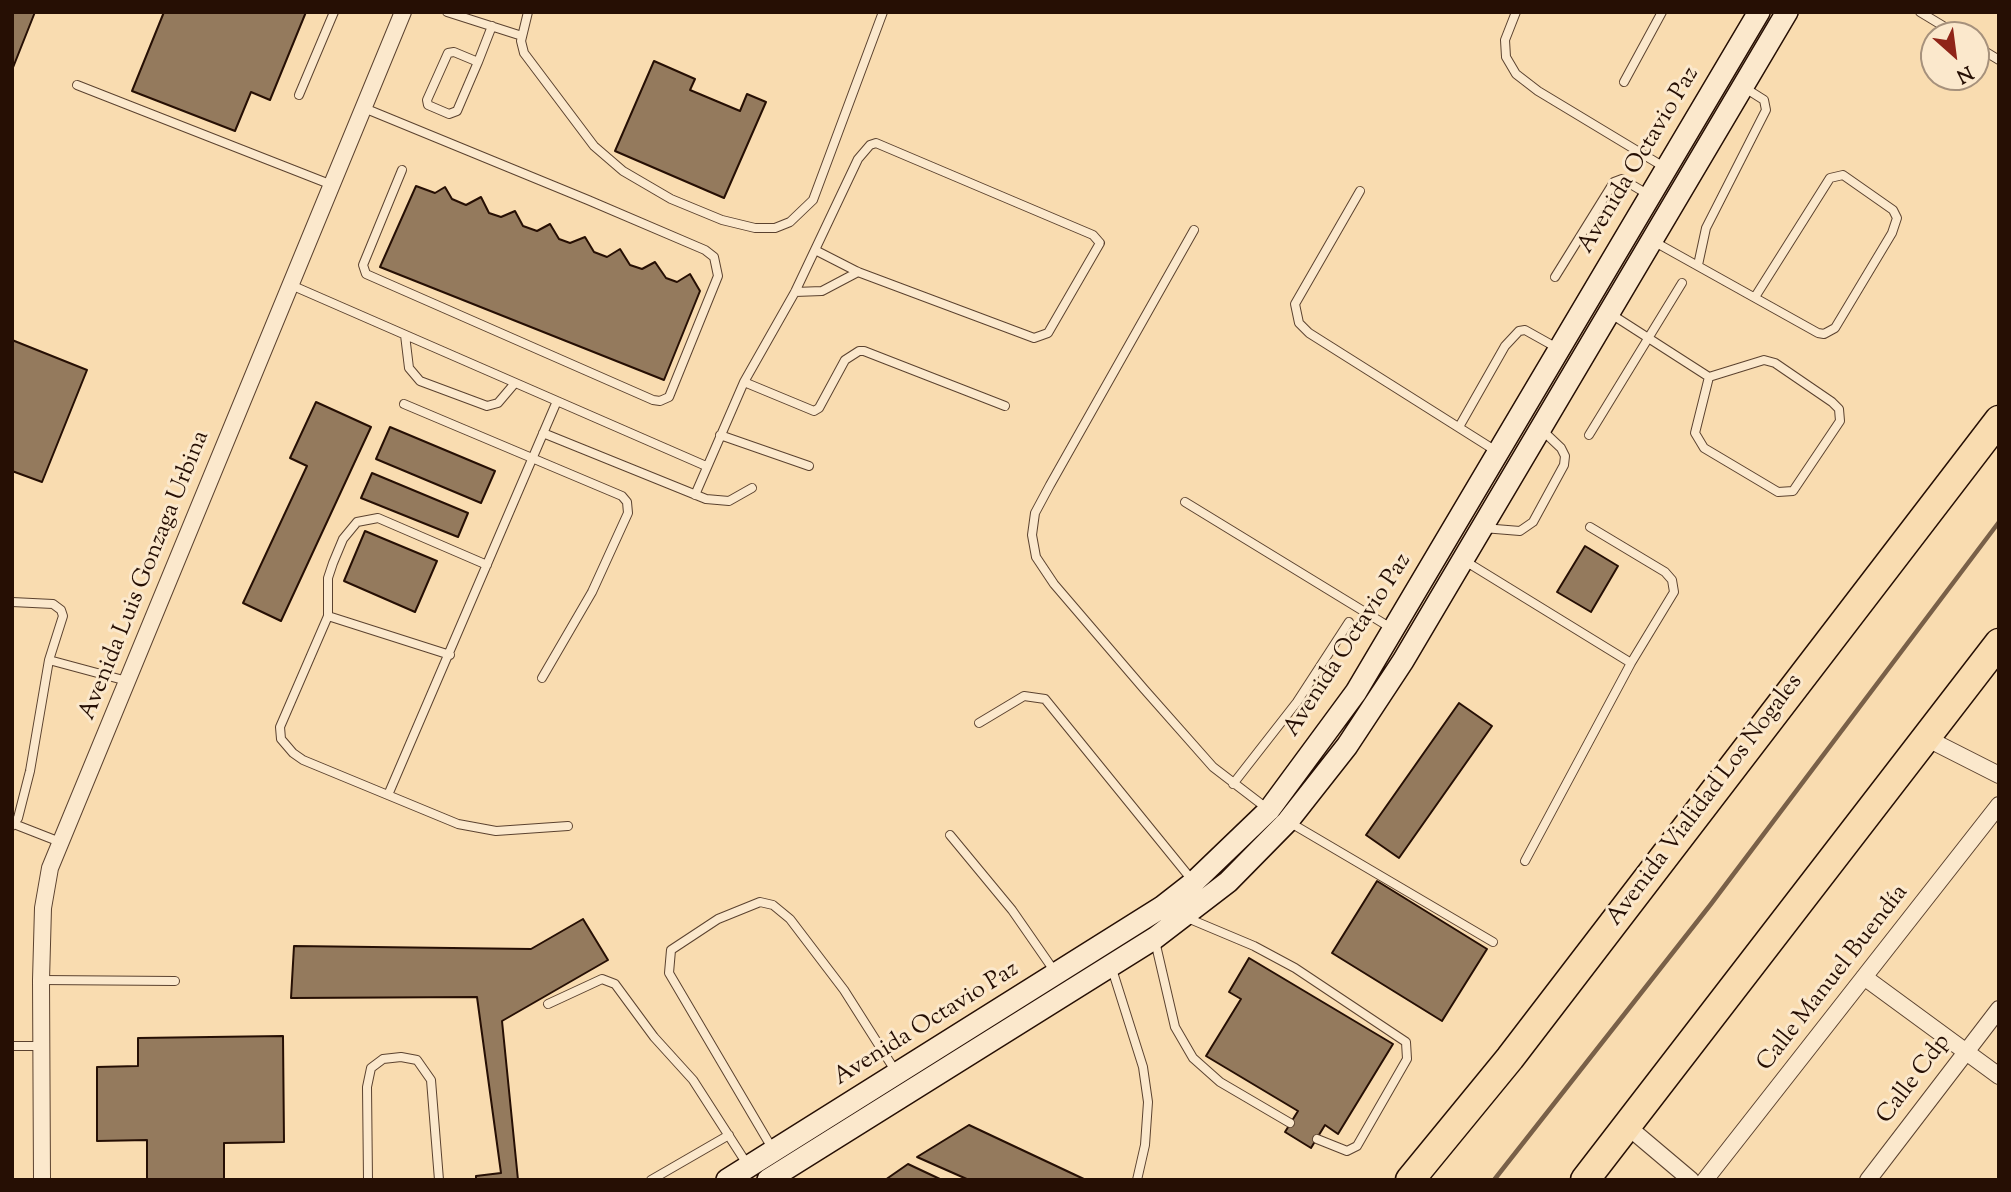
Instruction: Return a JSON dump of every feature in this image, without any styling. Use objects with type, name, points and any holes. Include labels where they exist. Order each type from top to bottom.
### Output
[{"type":"highway","name":"Avenida Vialidad Los Nogales","points":[[1410,1180],[1510,1058],[1999,420]]},
{"type":"highway","points":[[1585,1180],[1999,643]]},
{"type":"street","name":"Avenida Luis Gonzaga Urbina","points":[[42,1180],[41,980],[45,889],[61,842],[403,12]]},
{"type":"street","name":"Avenida Octavio Paz","points":[[768,1180],[1107,956],[1194,882],[1269,810],[1356,692],[1759,12]]},
{"type":"street","name":"Avenida Octavio Paz","points":[[727,1180],[1057,975],[1155,938],[1228,882],[1289,821],[1347,746],[1389,682],[1787,12]]},
{"type":"street","points":[[1926,738],[1999,775]]},
{"type":"street","name":"Calle Manuel Buendía","points":[[1705,1180],[1999,805]]},
{"type":"street","points":[[1864,977],[1999,1076]]},
{"type":"street","name":"Calle Cdp","points":[[1868,1180],[1999,1009]]},
{"type":"street","points":[[1627,1126],[1691,1180]]},
{"type":"lane","points":[[299,95],[334,12]]},
{"type":"lane","points":[[447,12],[473,16],[522,36]]},
{"type":"lane","points":[[528,12],[522,36],[524,53],[537,74],[594,146],[623,171],[671,199],[722,220],[755,228],[775,228],[790,222],[813,200],[883,12]]},
{"type":"lane","points":[[1516,12],[1505,40],[1506,57],[1516,74],[1538,91],[1666,169]]},
{"type":"lane","points":[[1624,82],[1662,12]]},
{"type":"lane","points":[[478,62],[454,52],[448,53],[427,100],[428,105],[449,114],[457,111],[478,62],[492,26]]},
{"type":"lane","points":[[77,85],[332,185]]},
{"type":"lane","points":[[1698,265],[1706,228],[1766,110],[1764,100],[1742,87]]},
{"type":"lane","points":[[364,108],[612,210],[705,250],[714,257],[718,276],[669,397],[660,401],[653,400],[366,274],[363,265],[402,170]]},
{"type":"lane","points":[[695,495],[744,382],[795,292],[858,159],[870,145],[876,143],[1093,235],[1100,243],[1048,332],[1034,338],[859,272],[815,250]]},
{"type":"lane","points":[[1651,239],[1818,333],[1830,332],[1896,226],[1894,210],[1843,175],[1830,178],[1755,297]]},
{"type":"lane","points":[[1555,276],[1614,182],[1622,179],[1650,196]]},
{"type":"lane","points":[[1360,191],[1295,304],[1299,323],[1309,333],[1499,452]]},
{"type":"lane","points":[[1194,230],[1035,513],[1032,535],[1036,557],[1054,584],[1193,745],[1233,784],[1269,810],[1493,942]]},
{"type":"lane","points":[[795,292],[822,291],[859,272]]},
{"type":"lane","points":[[1588,435],[1682,283]]},
{"type":"lane","points":[[291,285],[706,466]]},
{"type":"lane","points":[[1608,312],[1709,377],[1765,360],[1774,363],[1839,409],[1840,421],[1793,491],[1778,492],[1703,448],[1695,433],[1709,377]]},
{"type":"lane","points":[[1460,427],[1506,346],[1519,331],[1525,330],[1560,349]]},
{"type":"lane","points":[[405,335],[409,368],[420,382],[486,406],[498,403],[515,383]]},
{"type":"lane","points":[[744,382],[810,410],[817,410],[845,360],[859,351],[864,351],[1005,406]]},
{"type":"lane","points":[[388,795],[557,401]]},
{"type":"lane","points":[[404,404],[622,496],[629,508],[592,592],[542,678]]},
{"type":"lane","points":[[1482,528],[1520,531],[1528,527],[1549,495],[1564,465],[1565,456],[1540,428]]},
{"type":"lane","points":[[543,433],[717,502],[729,501],[752,488]]},
{"type":"lane","points":[[720,435],[809,466]]},
{"type":"lane","points":[[1185,502],[1393,629]]},
{"type":"lane","points":[[488,565],[378,518],[366,519],[350,529],[328,578],[328,616],[280,727],[281,739],[293,754],[303,760],[477,829],[568,827]]},
{"type":"lane","points":[[1525,861],[1632,663],[1674,592],[1672,580],[1665,572],[1590,527]]},
{"type":"lane","points":[[1463,560],[1632,663]]},
{"type":"lane","points":[[12,602],[53,604],[61,610],[63,616],[49,660],[30,771],[13,825],[61,842]]},
{"type":"lane","points":[[328,616],[450,655]]},
{"type":"lane","points":[[1233,784],[1297,702],[1349,621]]},
{"type":"lane","points":[[49,660],[127,681]]},
{"type":"lane","points":[[979,723],[1024,696],[1035,695],[1045,699],[1194,882]]},
{"type":"lane","points":[[950,835],[1012,910],[1057,975]]},
{"type":"lane","points":[[774,1151],[669,973],[671,950],[718,919],[760,902],[773,905],[790,919],[836,979],[897,1074]]},
{"type":"lane","points":[[1185,916],[1254,946],[1295,968],[1406,1042],[1407,1059],[1357,1146],[1347,1151],[1317,1139]]},
{"type":"lane","points":[[1155,938],[1175,1027],[1194,1058],[1220,1082],[1290,1123]]},
{"type":"lane","points":[[1107,956],[1143,1067],[1148,1102],[1145,1145],[1137,1180]]},
{"type":"lane","points":[[548,1004],[590,983],[602,979],[611,981],[693,1080],[749,1166]]},
{"type":"lane","points":[[41,980],[175,981]]},
{"type":"lane","points":[[12,1046],[41,1046]]},
{"type":"lane","points":[[368,1180],[367,1087],[371,1068],[383,1059],[401,1057],[417,1060],[431,1080],[439,1180]]},
{"type":"lane","points":[[651,1180],[729,1135]]},
{"type":"building","points":[[12,12],[35,12],[12,70]]},
{"type":"building","points":[[164,12],[306,12],[270,100],[251,92],[235,131],[132,91]]},
{"type":"building","points":[[654,61],[695,79],[690,90],[740,111],[747,94],[766,102],[724,198],[615,151]]},
{"type":"building","points":[[416,186],[435,193],[445,187],[452,199],[466,205],[481,197],[489,213],[501,217],[515,211],[523,226],[537,231],[550,224],[559,239],[570,243],[585,237],[594,252],[607,257],[620,249],[630,265],[642,269],[655,262],[666,278],[677,282],[690,274],[700,291],[664,380],[380,267]]},
{"type":"building","points":[[12,340],[87,370],[42,482],[12,471]]},
{"type":"building","points":[[316,402],[371,427],[281,621],[243,603],[307,466],[290,458]]},
{"type":"building","points":[[390,427],[495,471],[481,503],[376,459]]},
{"type":"building","points":[[372,473],[468,513],[458,537],[361,498]]},
{"type":"building","points":[[365,531],[437,561],[415,612],[344,581]]},
{"type":"building","points":[[1585,546],[1618,566],[1591,612],[1557,592]]},
{"type":"building","points":[[1459,703],[1492,726],[1399,858],[1366,835]]},
{"type":"building","points":[[1377,881],[1487,949],[1442,1021],[1332,953]]},
{"type":"building","points":[[583,919],[608,960],[502,1021],[518,1180],[476,1180],[476,1176],[501,1173],[477,997],[291,998],[294,946],[531,949]]},
{"type":"building","points":[[1249,958],[1393,1044],[1338,1134],[1325,1125],[1311,1148],[1285,1132],[1298,1111],[1206,1056],[1241,999],[1229,992]]},
{"type":"building","points":[[283,1036],[284,1142],[224,1143],[224,1180],[147,1180],[147,1140],[97,1141],[97,1067],[138,1066],[138,1038]]},
{"type":"building","points":[[969,1125],[1086,1180],[969,1180],[917,1157]]},
{"type":"building","points":[[908,1164],[942,1180],[885,1180]]},
{"type":"waterway","points":[[1494,1180],[1711,904],[1999,522]]}]
